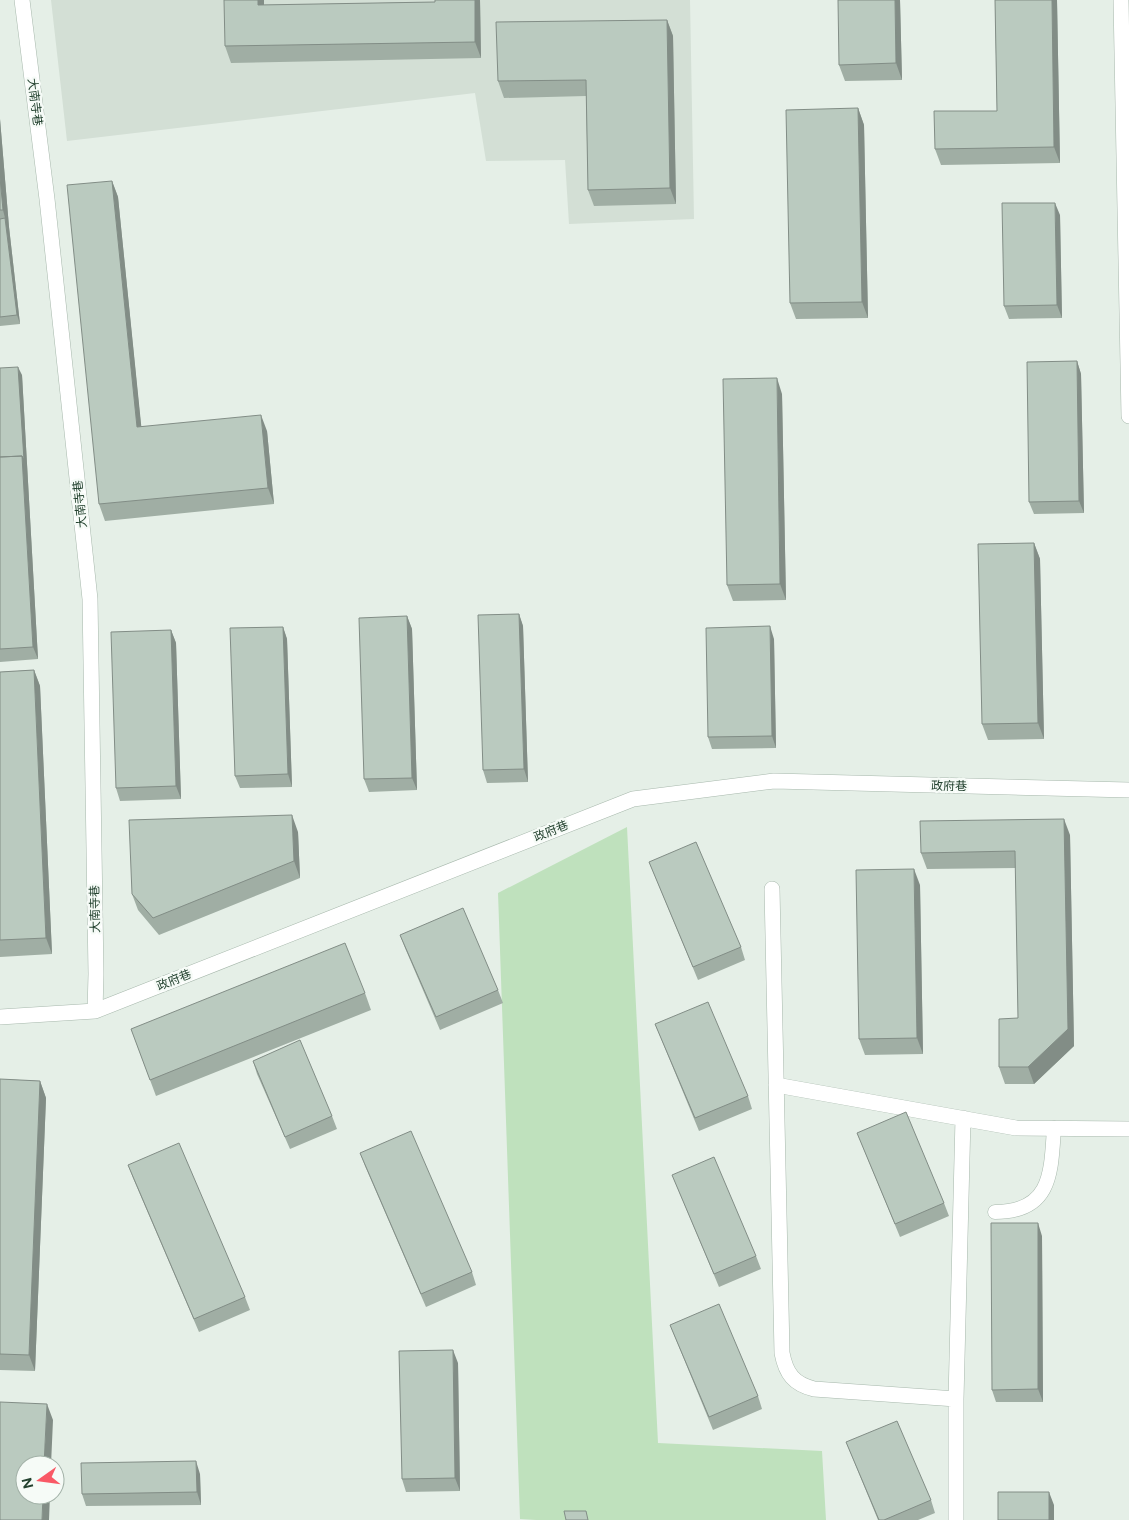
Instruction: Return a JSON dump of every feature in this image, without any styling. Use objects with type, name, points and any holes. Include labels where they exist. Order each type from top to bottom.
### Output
[{"type":"street","name":"大南寺巷","points":[[22,0],[48,209],[90,599],[95,1011]]},
{"type":"street","points":[[1121,0],[1129,416]]},
{"type":"street","name":"政府巷","points":[[0,1017],[95,1011],[633,799],[774,781],[1129,790]]},
{"type":"street","points":[[772,889],[782,1353],[784,1364],[796,1382],[814,1389],[956,1399]]},
{"type":"street","points":[[776,1085],[1016,1128],[1129,1129]]},
{"type":"street","points":[[956,1520],[956,1399],[963,1118]]},
{"type":"lane","points":[[995,1212],[1021,1209],[1042,1193],[1050,1174],[1054,1128]]},
{"type":"shaded area","points":[[51,0],[690,0],[694,219],[569,224],[565,160],[486,161],[475,93],[67,141]]},
{"type":"green space","points":[[627,827],[658,1443],[822,1451],[826,1520],[520,1519],[498,893]]},
{"type":"building","points":[[224,0],[258,0],[258,5],[475,0],[475,42],[225,46]]},
{"type":"building","points":[[838,0],[895,0],[896,63],[839,65]]},
{"type":"building","points":[[995,0],[1052,0],[1054,147],[935,149],[934,111],[997,111]]},
{"type":"building","points":[[667,20],[670,188],[588,190],[586,80],[498,81],[496,22]]},
{"type":"building","points":[[858,108],[862,302],[790,303],[786,110]]},
{"type":"building","points":[[0,177],[3,210],[0,210]]},
{"type":"building","points":[[112,181],[137,427],[261,415],[268,488],[99,504],[67,185]]},
{"type":"building","points":[[1002,203],[1055,203],[1057,305],[1004,306]]},
{"type":"building","points":[[5,218],[17,315],[0,317],[0,219]]},
{"type":"building","points":[[1077,361],[1079,501],[1029,502],[1027,362]]},
{"type":"building","points":[[18,367],[24,460],[22,456],[0,457],[0,368]]},
{"type":"building","points":[[777,378],[780,584],[727,585],[723,379]]},
{"type":"building","points":[[22,456],[33,647],[0,649],[0,457]]},
{"type":"building","points":[[1034,543],[1038,723],[982,724],[978,544]]},
{"type":"building","points":[[519,614],[524,769],[483,770],[478,615]]},
{"type":"building","points":[[407,616],[412,778],[364,779],[359,618]]},
{"type":"building","points":[[770,626],[772,736],[708,737],[706,628]]},
{"type":"building","points":[[283,627],[288,774],[235,776],[230,628]]},
{"type":"building","points":[[171,630],[176,786],[116,788],[111,632]]},
{"type":"building","points":[[34,670],[46,938],[0,940],[0,672]]},
{"type":"building","points":[[292,815],[294,861],[153,918],[132,894],[129,820]]},
{"type":"building","points":[[1064,819],[1068,1029],[1028,1067],[999,1067],[999,1019],[1018,1018],[1015,851],[921,853],[920,821]]},
{"type":"building","points":[[696,842],[741,947],[693,967],[649,862]]},
{"type":"building","points":[[914,869],[917,1038],[859,1039],[856,870]]},
{"type":"building","points":[[463,908],[498,990],[436,1017],[400,935]]},
{"type":"building","points":[[345,943],[365,993],[150,1080],[131,1029]]},
{"type":"building","points":[[708,1002],[748,1096],[695,1118],[655,1024]]},
{"type":"building","points":[[300,1040],[332,1116],[285,1137],[253,1061]]},
{"type":"building","points":[[0,1079],[40,1081],[29,1355],[0,1354]]},
{"type":"building","points":[[906,1112],[944,1203],[895,1224],[857,1133]]},
{"type":"building","points":[[411,1131],[472,1272],[421,1294],[360,1153]]},
{"type":"building","points":[[179,1143],[245,1297],[194,1319],[128,1165]]},
{"type":"building","points":[[714,1157],[756,1256],[714,1274],[672,1175]]},
{"type":"building","points":[[991,1223],[1038,1223],[1038,1389],[992,1390]]},
{"type":"building","points":[[719,1304],[758,1396],[709,1417],[670,1325]]},
{"type":"building","points":[[453,1350],[455,1478],[402,1479],[399,1351]]},
{"type":"building","points":[[0,1402],[47,1404],[44,1455],[15,1455],[15,1505],[43,1505],[42,1520],[0,1520]]},
{"type":"building","points":[[897,1421],[931,1500],[884,1520],[879,1520],[846,1442]]},
{"type":"building","points":[[196,1461],[197,1492],[82,1494],[81,1463]]},
{"type":"building","points":[[998,1492],[1049,1492],[1049,1520],[998,1520]]},
{"type":"building","points":[[564,1511],[586,1511],[588,1520],[566,1520]]}]
